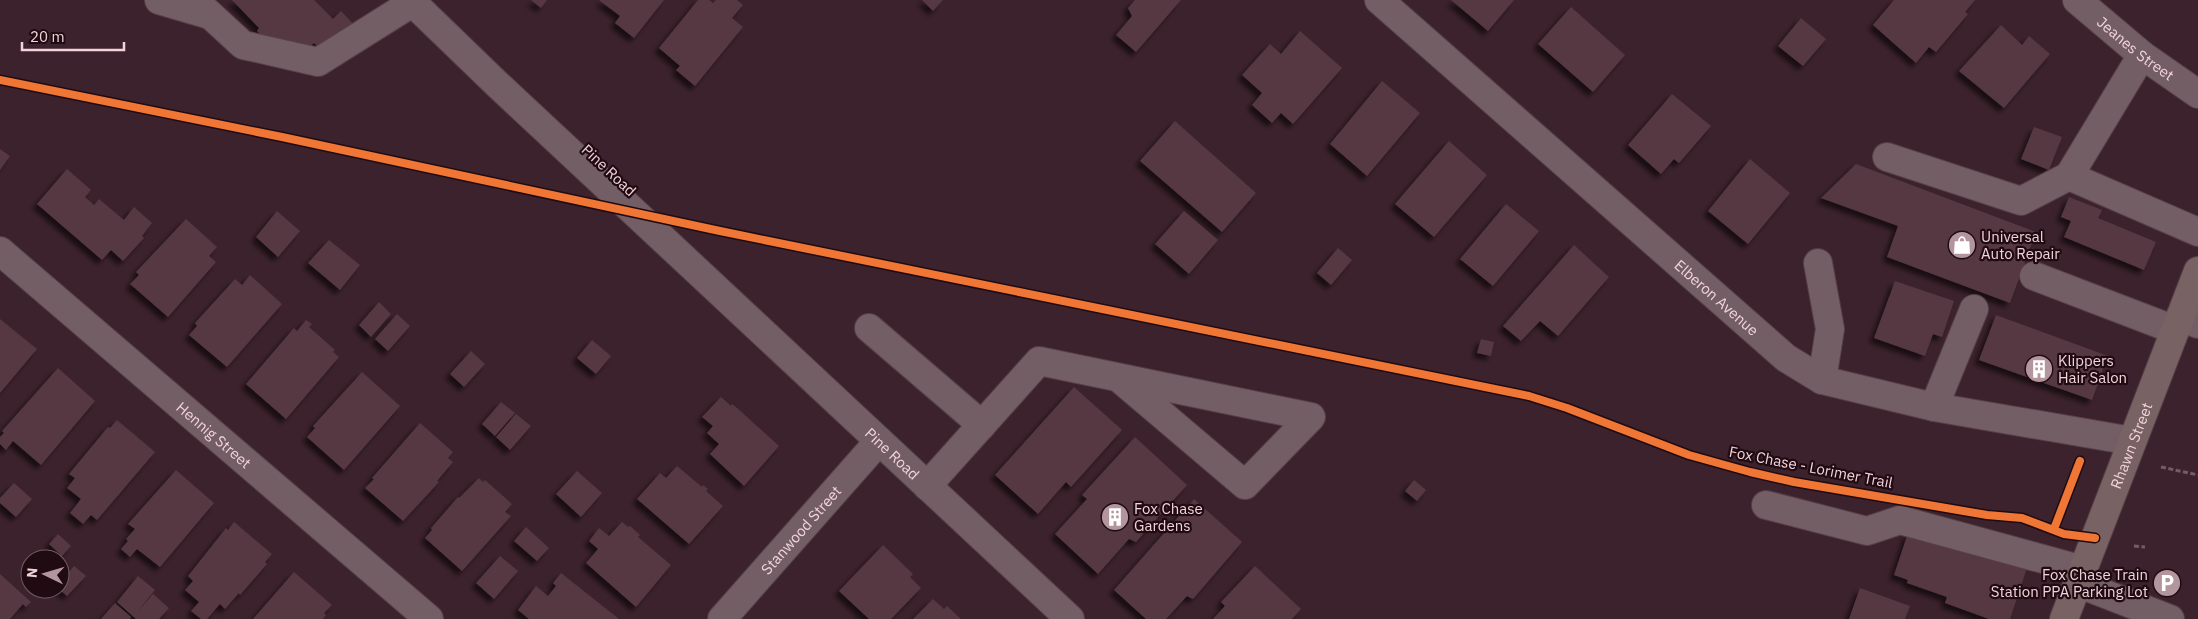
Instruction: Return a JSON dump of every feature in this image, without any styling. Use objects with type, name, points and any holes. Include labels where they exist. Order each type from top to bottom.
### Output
[{"type":"main road","name":"Rhawn Street","points":[[2064,619],[2132,441],[2184,324],[2198,271]]},
{"type":"street","points":[[159,0],[202,7],[243,45],[318,62],[411,1]]},
{"type":"street","name":"Elberon Avenue","points":[[1379,0],[1786,358],[1822,380],[1934,407],[2132,441]]},
{"type":"street","name":"Jeanes Street","points":[[2077,0],[2142,56],[2198,94]]},
{"type":"street","name":"Pine Road","points":[[411,1],[497,84],[1070,619]]},
{"type":"street","points":[[1888,157],[2020,201],[2069,176],[2142,56]]},
{"type":"street","points":[[2069,176],[2198,232]]},
{"type":"street","name":"Hennig Street","points":[[0,251],[429,619]]},
{"type":"street","points":[[1818,263],[1830,329],[1822,380]]},
{"type":"street","points":[[2034,276],[2184,324]]},
{"type":"street","points":[[1934,407],[1974,309]]},
{"type":"street","points":[[869,328],[982,425]]},
{"type":"street","points":[[928,486],[1039,361],[1311,418],[1245,485],[1119,378]]},
{"type":"street","name":"Stanwood Street","points":[[722,619],[879,441]]},
{"type":"street","points":[[1766,505],[1867,531],[1900,520],[2080,576],[2170,619]]},
{"type":"path","points":[[2161,467],[2198,475]]},
{"type":"path","points":[[2134,546],[2145,547]]},
{"type":"building","points":[[232,0],[314,0],[333,19],[341,11],[356,27],[326,56],[314,43],[300,55],[268,42],[257,31],[259,28]]},
{"type":"building","points":[[531,0],[547,0],[541,8]]},
{"type":"building","points":[[599,0],[664,0],[634,38],[615,23],[620,16]]},
{"type":"building","points":[[698,0],[709,0],[713,3],[716,0],[737,0],[743,5],[732,18],[743,27],[695,86],[676,70],[680,66],[659,48]]},
{"type":"building","points":[[922,0],[943,0],[933,11]]},
{"type":"building","points":[[1135,0],[1181,0],[1136,52],[1116,35],[1132,16],[1128,8]]},
{"type":"building","points":[[1451,0],[1514,0],[1488,31]]},
{"type":"building","points":[[1894,0],[1975,0],[1965,12],[1968,14],[1936,52],[1929,47],[1916,63],[1873,25]]},
{"type":"building","points":[[1571,7],[1625,55],[1593,92],[1538,44]]},
{"type":"building","points":[[1801,18],[1826,39],[1803,66],[1778,46]]},
{"type":"building","points":[[2001,25],[2022,45],[2029,36],[2050,54],[2004,108],[1959,71]]},
{"type":"building","points":[[1300,31],[1342,68],[1293,124],[1281,113],[1272,123],[1252,105],[1262,93],[1242,75],[1270,44],[1281,54]]},
{"type":"building","points":[[1382,81],[1420,113],[1367,176],[1330,144]]},
{"type":"building","points":[[1672,94],[1711,126],[1679,163],[1674,159],[1661,174],[1628,145]]},
{"type":"building","points":[[1175,121],[1256,193],[1222,232],[1140,161]]},
{"type":"building","points":[[2034,127],[2062,137],[2049,170],[2021,159]]},
{"type":"building","points":[[1449,141],[1487,175],[1434,237],[1395,204]]},
{"type":"building","points":[[0,149],[10,156],[0,170]]},
{"type":"building","points":[[1750,159],[1790,193],[1748,244],[1708,211]]},
{"type":"building","name":"Universal Auto Repair","points":[[1856,164],[2036,232],[2010,303],[1887,257],[1898,226],[1821,198]]},
{"type":"building","points":[[67,169],[91,190],[85,197],[94,205],[99,199],[124,220],[134,207],[152,223],[142,236],[144,238],[123,261],[111,250],[102,260],[37,204]]},
{"type":"building","points":[[2069,197],[2102,210],[2098,218],[2156,242],[2144,270],[2064,237],[2071,221],[2061,217]]},
{"type":"building","points":[[1506,204],[1539,231],[1493,286],[1460,259]]},
{"type":"building","points":[[277,211],[300,231],[278,257],[256,237]]},
{"type":"building","points":[[1184,211],[1218,240],[1189,274],[1155,244]]},
{"type":"building","points":[[186,219],[217,247],[209,256],[216,262],[168,317],[130,284],[139,275],[136,272]]},
{"type":"building","points":[[329,240],[360,265],[340,290],[308,263]]},
{"type":"building","points":[[1574,245],[1609,277],[1558,336],[1540,321],[1521,341],[1503,326]]},
{"type":"building","points":[[1338,248],[1352,260],[1331,285],[1317,273]]},
{"type":"building","points":[[250,275],[282,304],[227,367],[189,335],[197,326],[195,323],[235,279],[242,285]]},
{"type":"building","points":[[1895,281],[1954,301],[1942,337],[1933,334],[1925,356],[1874,338]]},
{"type":"building","points":[[379,302],[391,314],[371,337],[359,325]]},
{"type":"building","points":[[397,314],[410,326],[388,351],[375,339]]},
{"type":"building","points":[[1996,315],[2108,356],[2092,400],[1979,360]]},
{"type":"building","points":[[0,319],[37,349],[0,393]]},
{"type":"building","points":[[306,320],[312,324],[309,327],[335,350],[333,352],[339,357],[286,419],[246,384],[294,328],[297,331]]},
{"type":"building","points":[[1481,339],[1494,342],[1491,356],[1477,353]]},
{"type":"building","points":[[592,340],[611,356],[596,374],[577,358]]},
{"type":"building","points":[[471,351],[485,364],[464,387],[450,374]]},
{"type":"building","points":[[58,368],[95,401],[41,465],[13,441],[6,450],[0,444],[0,437],[4,433],[2,431]]},
{"type":"building","points":[[362,372],[400,406],[344,470],[307,437],[315,428],[313,426]]},
{"type":"building","points":[[1074,387],[1122,430],[1071,487],[1066,482],[1038,514],[995,475]]},
{"type":"building","points":[[721,397],[731,406],[732,404],[737,408],[779,446],[744,486],[710,454],[719,444],[707,433],[713,426],[702,417]]},
{"type":"building","points":[[501,402],[515,413],[495,436],[482,424]]},
{"type":"building","points":[[516,414],[531,426],[510,450],[496,437]]},
{"type":"building","points":[[117,420],[155,452],[97,520],[91,515],[83,524],[70,513],[81,499],[67,488],[75,478],[69,474],[108,427],[110,428]]},
{"type":"building","points":[[420,423],[453,452],[448,458],[453,462],[437,481],[439,482],[403,521],[365,488]]},
{"type":"building","name":"Fox Chase Gardens","points":[[1135,437],[1187,485],[1136,542],[1129,539],[1098,574],[1055,534],[1087,499],[1082,495]]},
{"type":"building","points":[[677,466],[702,487],[703,485],[708,489],[706,491],[723,506],[689,544],[637,499],[660,473],[666,478]]},
{"type":"building","points":[[176,470],[214,503],[160,567],[137,549],[130,557],[121,549],[128,541],[126,539],[135,529],[128,524]]},
{"type":"building","points":[[577,471],[602,493],[581,517],[556,494]]},
{"type":"building","points":[[479,478],[483,482],[485,480],[512,504],[505,512],[511,516],[462,571],[425,538],[432,530],[431,528],[458,497]]},
{"type":"building","points":[[1414,480],[1426,490],[1417,501],[1405,491]]},
{"type":"building","points":[[14,483],[32,499],[16,517],[0,503],[0,498]]},
{"type":"building","name":"Fox Chase Gardens","points":[[1194,499],[1242,542],[1193,599],[1187,596],[1166,619],[1146,619],[1114,590]]},
{"type":"building","points":[[234,522],[272,554],[265,562],[267,564],[225,609],[220,604],[207,619],[201,619],[191,611],[199,602],[185,590],[193,581],[188,576],[226,528],[228,530]]},
{"type":"building","points":[[622,522],[628,527],[630,526],[640,535],[638,537],[671,565],[636,607],[586,563],[598,549],[589,541],[599,528],[609,536]]},
{"type":"building","points":[[526,527],[549,548],[537,561],[514,541]]},
{"type":"building","points":[[1908,533],[2028,565],[2010,619],[1989,619],[1945,603],[1947,597],[1907,583],[1908,580],[1894,575]]},
{"type":"building","points":[[58,534],[71,546],[68,549],[54,549],[49,544]]},
{"type":"building","points":[[883,545],[913,574],[910,577],[921,588],[891,619],[869,619],[839,591]]},
{"type":"building","points":[[500,556],[518,571],[494,599],[476,583]]},
{"type":"building","points":[[74,566],[86,576],[70,593],[70,571]]},
{"type":"building","points":[[1255,566],[1301,609],[1292,619],[1213,619],[1225,606],[1221,602]]},
{"type":"building","points":[[294,572],[332,605],[324,613],[326,615],[323,619],[253,619]]},
{"type":"building","points":[[561,573],[619,619],[529,619],[518,610],[536,586],[548,596],[556,586],[553,583]]},
{"type":"building","points":[[0,574],[20,592],[20,599],[28,599],[31,602],[26,607],[23,604],[10,619],[0,619]]},
{"type":"building","points":[[138,576],[155,590],[138,611],[153,594],[169,608],[159,619],[136,619],[117,602]]},
{"type":"building","points":[[1860,588],[1910,606],[1905,619],[1849,619]]},
{"type":"building","points":[[933,599],[944,609],[947,606],[961,619],[913,619]]},
{"type":"building","points":[[115,603],[131,617],[130,619],[101,619]]},
{"type":"cycle path","name":"Fox Chase - Lorimer Trail","points":[[0,80],[282,137],[720,231],[1529,396],[1567,408],[1689,455],[1750,472],[1794,482],[1987,515],[2022,518],[2064,534],[2095,538]]},
{"type":"cycle path","points":[[2054,529],[2080,461]]},
{"type":"place","name":"Universal Auto Repair","points":[[1962,245]]},
{"type":"place","name":"Klippers Hair Salon","points":[[2039,369]]},
{"type":"place","name":"Fox Chase Gardens","points":[[1115,517]]},
{"type":"place","name":"Fox Chase Train Station PPA Parking Lot","points":[[2167,583]]}]
